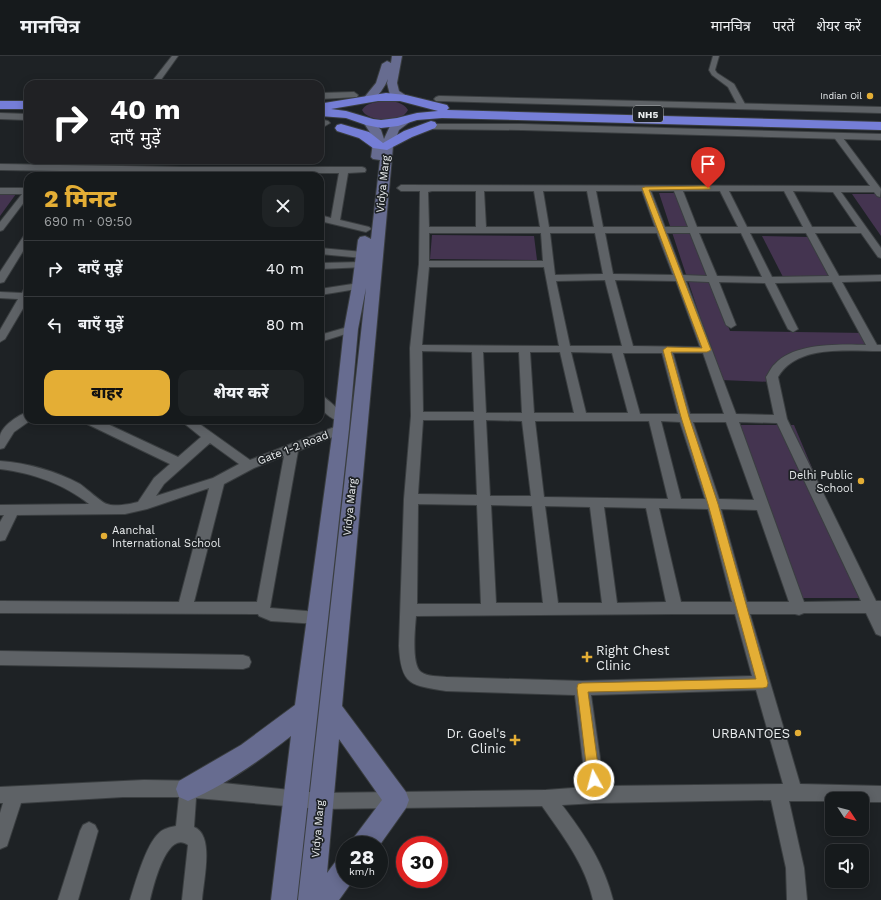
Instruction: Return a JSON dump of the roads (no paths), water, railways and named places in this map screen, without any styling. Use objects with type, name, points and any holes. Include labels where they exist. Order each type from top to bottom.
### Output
[{"type":"highway","points":[[361,98],[387,84],[411,92],[490,112],[522,128]]},
{"type":"highway","name":"NH5","points":[[324,111],[361,98],[394,97],[454,110],[881,126]]},
{"type":"highway","points":[[0,99],[24,100]]},
{"type":"highway","points":[[410,100],[420,108],[417,115],[410,119]]},
{"type":"highway","points":[[490,112],[523,101]]},
{"type":"highway","points":[[0,104],[22,105]]},
{"type":"highway","name":"NH5","points":[[324,112],[355,117],[368,122],[392,124],[410,119],[442,114],[468,115],[490,112],[881,120]]},
{"type":"highway","points":[[324,113],[382,145],[428,127],[468,115]]},
{"type":"main road","points":[[388,56],[387,84],[394,93],[410,100]]},
{"type":"main road","points":[[387,84],[397,56]]},
{"type":"main road","name":"Vidya Marg","points":[[311,900],[320,801],[318,618],[342,424],[351,329],[359,286],[369,210],[382,145],[394,128],[410,119]]},
{"type":"main road","name":"Vidya Marg","points":[[284,900],[295,800],[318,709],[382,145],[377,130],[368,122]]},
{"type":"main road","points":[[188,789],[209,778],[318,709],[397,800],[371,836]]},
{"type":"main road","points":[[323,900],[336,882]]},
{"type":"street","points":[[157,80],[175,56]]},
{"type":"street","points":[[716,56],[712,70],[714,74],[731,86],[742,106]]},
{"type":"street","points":[[439,99],[881,110]]},
{"type":"street","points":[[0,116],[24,117]]},
{"type":"street","points":[[428,127],[881,137]]},
{"type":"street","points":[[837,136],[879,192]]},
{"type":"street","points":[[102,172],[106,164]]},
{"type":"street","points":[[0,167],[104,168],[166,172]]},
{"type":"street","points":[[70,172],[73,168]]},
{"type":"street","points":[[335,222],[344,170]]},
{"type":"street","points":[[315,172],[362,170]]},
{"type":"street","points":[[401,188],[723,188],[879,192]]},
{"type":"street","points":[[428,188],[424,190],[424,264],[416,348],[417,416],[411,499],[408,652],[411,674],[417,679],[446,684],[582,688],[763,683]]},
{"type":"street","points":[[480,188],[481,230]]},
{"type":"street","points":[[538,188],[545,229],[548,264],[552,278],[565,350],[581,417]]},
{"type":"street","points":[[591,188],[635,417]]},
{"type":"street","points":[[645,188],[707,350],[799,609]]},
{"type":"street","points":[[677,188],[731,325]]},
{"type":"street","points":[[723,188],[793,329]]},
{"type":"street","points":[[787,189],[834,278],[877,348],[817,350],[793,356],[774,372],[772,377],[781,419],[876,607],[881,630]]},
{"type":"street","points":[[836,190],[881,255]]},
{"type":"street","points":[[0,191],[24,191]]},
{"type":"street","points":[[0,228],[24,196]]},
{"type":"street","points":[[324,219],[366,229]]},
{"type":"street","points":[[425,230],[864,230]]},
{"type":"street","points":[[0,280],[24,242]]},
{"type":"street","points":[[324,251],[362,260]]},
{"type":"street","points":[[324,265],[362,260]]},
{"type":"street","points":[[424,264],[548,264]]},
{"type":"street","points":[[552,278],[609,277],[768,280],[881,278]]},
{"type":"street","points":[[324,291],[359,286]]},
{"type":"street","points":[[0,295],[24,301]]},
{"type":"street","points":[[0,339],[24,303]]},
{"type":"street","points":[[324,338],[351,329]]},
{"type":"street","points":[[416,348],[707,350]]},
{"type":"street","points":[[477,349],[489,610]]},
{"type":"street","points":[[524,349],[528,416],[551,610]]},
{"type":"street","points":[[667,350],[685,417],[713,504],[741,609],[763,683],[786,793],[795,868],[797,900]]},
{"type":"street","points":[[324,403],[342,424]]},
{"type":"street","points":[[417,416],[685,417],[781,419]]},
{"type":"street","points":[[654,417],[675,502]]},
{"type":"street","points":[[0,445],[10,429],[24,419]]},
{"type":"street","points":[[97,424],[179,463]]},
{"type":"street","name":"Gate 1-2 Road","points":[[191,424],[249,465],[292,448],[342,424]]},
{"type":"street","points":[[142,506],[160,482],[209,437]]},
{"type":"street","points":[[292,448],[262,608],[264,612],[271,615],[318,618]]},
{"type":"street","points":[[0,465],[25,468],[67,484],[82,491],[104,509]]},
{"type":"street","points":[[0,536],[6,510],[126,509],[142,506],[218,481],[249,465]]},
{"type":"street","points":[[185,608],[218,481]]},
{"type":"street","points":[[411,499],[675,502],[762,505]]},
{"type":"street","points":[[596,501],[610,609]]},
{"type":"street","points":[[651,502],[675,609]]},
{"type":"street","points":[[409,610],[799,609],[876,607]]},
{"type":"street","points":[[0,608],[262,608]]},
{"type":"street","points":[[0,658],[243,662]]},
{"type":"street","points":[[582,688],[596,795]]},
{"type":"street","points":[[0,840],[7,795],[128,788],[188,789],[295,800],[320,801],[546,798],[596,795],[786,793],[881,794]]},
{"type":"street","points":[[183,834],[186,821],[188,789]]},
{"type":"street","points":[[546,798],[584,850],[591,864],[602,900]]},
{"type":"street","points":[[68,900],[89,831]]},
{"type":"street","points":[[140,900],[156,850],[161,842],[168,837],[183,834],[192,835],[197,843],[192,900]]},
{"type":"place","name":"Indian Oil","points":[[870,96]]},
{"type":"place","name":"Delhi Public School","points":[[861,481]]},
{"type":"place","name":"Aanchal International School","points":[[104,536]]},
{"type":"place","name":"Right Chest Clinic","points":[[587,657]]},
{"type":"place","name":"URBANTOES","points":[[798,733]]},
{"type":"place","name":"Dr. Goel's Clinic","points":[[515,740]]}]
